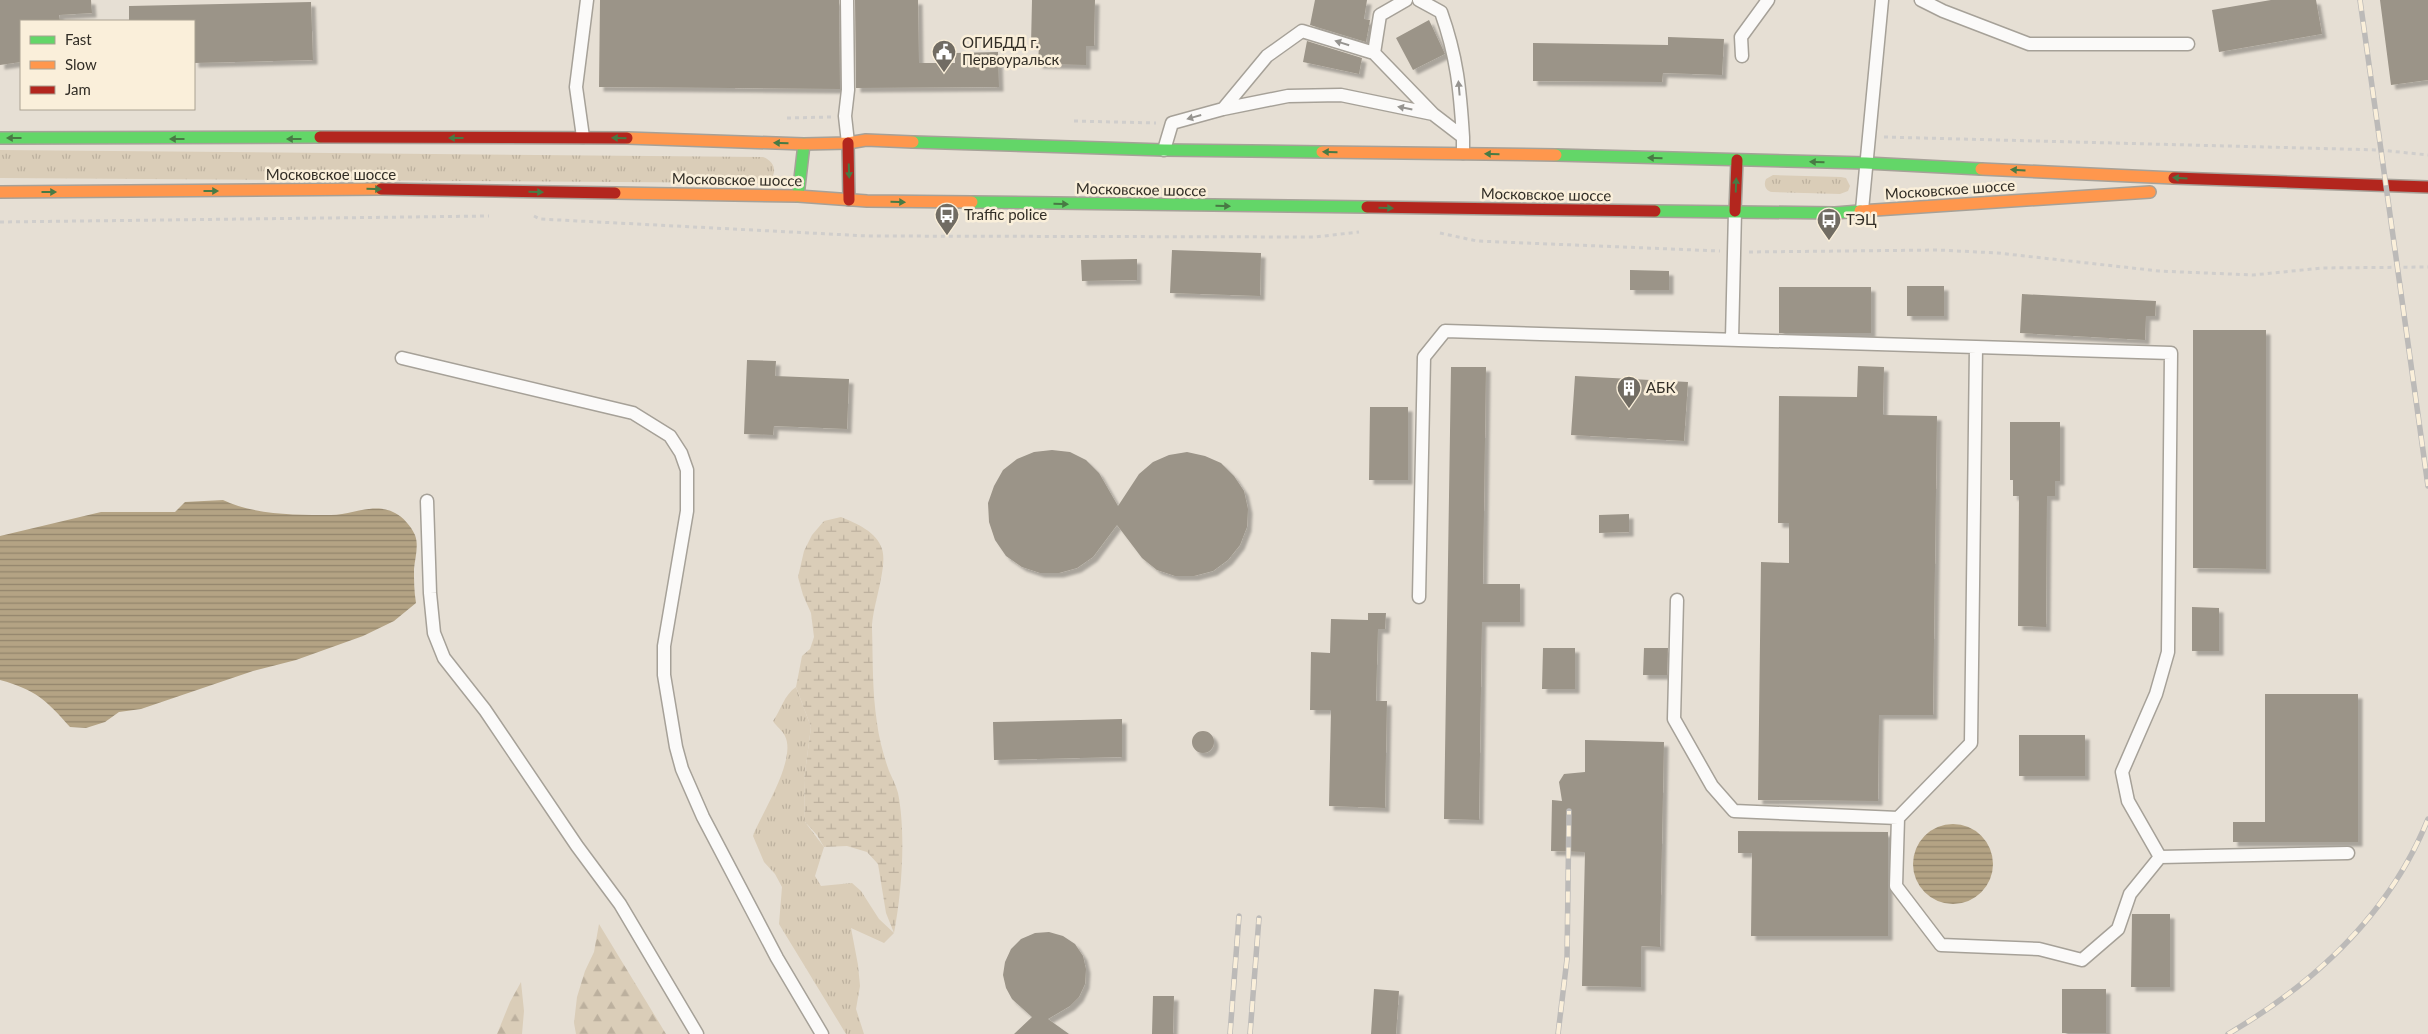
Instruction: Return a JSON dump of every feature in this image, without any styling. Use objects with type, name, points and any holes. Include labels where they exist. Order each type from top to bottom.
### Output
[{"type":"main road","name":"Московское шоссе","points":[[0,138],[583,137],[804,144],[848,143],[866,140],[1164,150],[1463,153],[1866,163],[2281,183],[2428,187]]},
{"type":"main road","points":[[848,143],[849,200]]},
{"type":"main road","points":[[798,196],[804,144]]},
{"type":"main road","points":[[1735,211],[1736,160]]},
{"type":"main road","name":"Московское шоссе","points":[[0,192],[367,189],[798,196],[849,200],[1835,213],[2281,183]]},
{"type":"lane","points":[[583,137],[576,87],[587,0]]},
{"type":"lane","points":[[847,0],[848,90],[845,116],[848,143]]},
{"type":"lane","points":[[1374,53],[1380,15],[1406,0]]},
{"type":"lane","points":[[1419,0],[1441,12],[1453,46],[1458,73],[1463,153]]},
{"type":"lane","points":[[1742,56],[1741,37],[1768,0]]},
{"type":"lane","points":[[1862,210],[1882,0]]},
{"type":"lane","points":[[1921,0],[1943,11],[2029,44],[2188,44]]},
{"type":"lane","points":[[1223,109],[1268,56],[1302,31],[1374,53],[1433,114],[1463,137]]},
{"type":"lane","points":[[1164,150],[1172,123],[1223,109],[1288,96],[1341,95],[1433,114]]},
{"type":"lane","points":[[1732,340],[1735,211]]},
{"type":"lane","points":[[1419,596],[1424,357],[1445,331],[2171,353],[2168,652],[2156,694],[2122,772],[2128,801],[2160,857]]},
{"type":"lane","points":[[1976,347],[1971,743],[1898,818],[1896,886],[1941,946],[2039,949],[2082,960],[2118,929],[2130,894],[2160,857]]},
{"type":"lane","points":[[402,358],[633,413],[670,436],[681,453],[688,470],[687,511],[664,646],[664,675],[676,747],[682,769],[703,817],[777,958],[822,1034]]},
{"type":"lane","points":[[427,501],[430,593],[434,633],[444,658],[485,710],[577,846],[620,904],[697,1034]]},
{"type":"lane","points":[[1677,600],[1674,719],[1712,786],[1734,811],[1898,818]]},
{"type":"lane","points":[[2160,857],[2348,854]]},
{"type":"path","points":[[527,213],[540,219],[868,236],[1315,238],[1361,232]]},
{"type":"path","points":[[0,222],[484,217],[492,215]]},
{"type":"path","points":[[1432,231],[1477,241],[1734,252],[1938,250],[1998,253],[2159,272],[2253,275],[2322,268],[2428,267]]},
{"type":"green space","points":[[0,150],[763,157],[771,162],[774,173],[765,183],[0,178]]},
{"type":"green space","points":[[1773,175],[1841,177],[1846,178],[1850,186],[1848,191],[1840,194],[1772,192],[1767,189],[1765,183],[1766,179]]},
{"type":"green space","points":[[841,517],[871,533],[882,549],[883,566],[872,628],[873,676],[875,711],[879,735],[887,766],[898,793],[902,826],[901,881],[894,933],[886,913],[878,864],[867,852],[847,846],[824,847],[817,835],[805,822],[804,780],[811,727],[796,687],[802,656],[810,649],[814,637],[811,613],[798,577],[804,551],[812,535],[824,521]]},
{"type":"green space","points":[[796,687],[811,727],[804,780],[805,822],[824,847],[815,876],[821,886],[852,883],[861,891],[879,919],[894,933],[884,943],[851,928],[860,986],[856,1009],[864,1034],[846,1034],[779,924],[782,887],[775,874],[764,862],[753,836],[776,787],[786,759],[787,746],[785,736],[773,721],[786,698]]},
{"type":"green space","points":[[599,924],[666,1034],[576,1034],[574,1023],[577,997],[585,971],[594,952]]},
{"type":"green space","points":[[521,982],[524,1011],[522,1034],[497,1034],[510,1002]]},
{"type":"shaded area","points":[[223,500],[248,509],[290,514],[331,515],[371,509],[387,510],[395,513],[409,525],[416,539],[414,590],[416,603],[394,621],[363,636],[296,660],[253,671],[141,709],[119,712],[105,722],[86,728],[70,727],[54,709],[39,697],[23,688],[0,680],[0,536],[101,512],[175,512],[185,502]]},
{"type":"shaded area","points":[[1945,824],[1961,824],[1982,835],[1993,856],[1993,872],[1982,893],[1961,904],[1945,904],[1931,898],[1919,886],[1913,872],[1913,856],[1919,842],[1931,830]]},
{"type":"building","points":[[0,0],[91,0],[92,13],[59,15],[60,20],[20,20],[20,62],[0,65]]},
{"type":"building","points":[[600,0],[839,0],[840,89],[599,87]]},
{"type":"building","points":[[855,0],[918,0],[919,63],[955,63],[955,53],[998,52],[999,87],[856,88]]},
{"type":"building","points":[[1032,0],[1095,0],[1094,46],[1086,46],[1086,65],[1038,64],[1039,45],[1031,45]]},
{"type":"building","points":[[1315,0],[1367,0],[1364,19],[1370,20],[1366,42],[1310,25]]},
{"type":"building","points":[[2271,0],[2316,0],[2322,34],[2219,52],[2212,10]]},
{"type":"building","points":[[2380,0],[2428,0],[2428,80],[2391,85]]},
{"type":"building","points":[[311,2],[313,60],[195,63],[195,20],[129,20],[129,6]]},
{"type":"building","points":[[1429,20],[1445,54],[1413,70],[1396,38]]},
{"type":"building","points":[[1668,37],[1724,39],[1722,75],[1663,73],[1662,82],[1533,81],[1533,43],[1668,45]]},
{"type":"building","points":[[1307,41],[1362,58],[1359,74],[1303,62]]},
{"type":"building","points":[[1172,250],[1261,253],[1260,296],[1170,293]]},
{"type":"building","points":[[1137,259],[1137,280],[1082,281],[1081,260]]},
{"type":"building","points":[[1630,270],[1669,271],[1669,290],[1630,290]]},
{"type":"building","points":[[1907,286],[1944,286],[1944,316],[1907,316]]},
{"type":"building","points":[[1779,287],[1871,287],[1871,333],[1779,333]]},
{"type":"building","points":[[2022,294],[2156,301],[2155,316],[2146,316],[2145,340],[2020,333]]},
{"type":"building","points":[[2193,330],[2266,330],[2266,569],[2193,568]]},
{"type":"building","points":[[747,360],[776,361],[775,376],[849,379],[847,429],[774,426],[773,435],[744,434]]},
{"type":"building","points":[[1858,366],[1884,367],[1883,415],[1937,416],[1933,715],[1879,715],[1878,801],[1758,800],[1761,562],[1789,563],[1789,523],[1778,523],[1779,396],[1857,397]]},
{"type":"building","points":[[1451,367],[1486,367],[1483,584],[1520,584],[1520,622],[1482,622],[1479,820],[1444,819]]},
{"type":"building","name":"АБК","points":[[1575,376],[1688,382],[1684,441],[1571,435]]},
{"type":"building","points":[[1370,407],[1408,407],[1408,480],[1369,480]]},
{"type":"building","points":[[2010,422],[2060,422],[2060,481],[2055,481],[2055,496],[2047,496],[2046,627],[2018,626],[2019,496],[2013,496],[2013,480],[2010,480]]},
{"type":"building","points":[[1052,450],[1070,452],[1086,460],[1099,473],[1118,506],[1139,474],[1153,462],[1169,455],[1187,452],[1205,456],[1221,463],[1234,476],[1244,491],[1248,509],[1247,527],[1240,545],[1228,560],[1213,571],[1194,576],[1175,576],[1157,570],[1142,558],[1117,525],[1093,557],[1077,568],[1059,573],[1040,573],[1022,567],[1006,556],[995,540],[989,522],[988,503],[994,486],[1003,470],[1017,459],[1034,452]]},
{"type":"building","points":[[1629,514],[1629,532],[1599,533],[1599,515]]},
{"type":"building","points":[[2192,607],[2219,608],[2219,651],[2192,651]]},
{"type":"building","points":[[1368,613],[1386,613],[1385,629],[1378,629],[1376,701],[1387,701],[1385,808],[1329,806],[1331,710],[1310,710],[1311,652],[1330,653],[1331,619],[1368,620]]},
{"type":"building","points":[[1543,648],[1575,648],[1575,689],[1542,689]]},
{"type":"building","points":[[1644,648],[1668,648],[1667,675],[1643,675]]},
{"type":"building","points":[[2265,694],[2358,694],[2358,842],[2233,842],[2233,822],[2265,822]]},
{"type":"building","points":[[1122,719],[1122,757],[994,760],[993,722]]},
{"type":"building","points":[[1203,731],[1211,734],[1214,742],[1211,750],[1203,753],[1195,750],[1192,742],[1195,734]]},
{"type":"building","points":[[2019,735],[2085,735],[2085,776],[2019,776]]},
{"type":"building","points":[[1585,740],[1664,742],[1660,947],[1641,946],[1641,987],[1582,986],[1585,852],[1551,851],[1552,800],[1562,801],[1559,782],[1564,774],[1585,772]]},
{"type":"building","points":[[1738,831],[1888,832],[1888,936],[1751,936],[1752,853],[1738,853]]},
{"type":"building","points":[[2132,914],[2170,914],[2170,987],[2131,987]]},
{"type":"building","points":[[1049,932],[1063,936],[1075,944],[1083,956],[1086,969],[1085,984],[1079,997],[1070,1006],[1048,1019],[1069,1034],[1014,1034],[1032,1017],[1012,999],[1006,988],[1003,975],[1005,962],[1011,949],[1021,939],[1035,933]]},
{"type":"building","points":[[1374,989],[1399,991],[1396,1034],[1371,1034]]},
{"type":"building","points":[[2062,989],[2106,989],[2106,1033],[2062,1033]]},
{"type":"building","points":[[1153,996],[1174,996],[1173,1034],[1152,1034]]},
{"type":"railway","points":[[2360,0],[2428,486]]},
{"type":"railway","points":[[1558,1034],[1567,959],[1569,811]]},
{"type":"railway","points":[[2228,1034],[2291,992],[2346,943],[2371,915],[2393,885],[2412,853],[2428,819]]},
{"type":"railway","points":[[1230,1034],[1239,916]]},
{"type":"railway","points":[[1250,1034],[1259,918]]},
{"type":"traffic: fast","points":[[0,138],[320,137]]},
{"type":"traffic: fast","points":[[913,142],[1164,150],[1322,152]]},
{"type":"traffic: fast","points":[[798,196],[804,144]]},
{"type":"traffic: fast","points":[[1556,155],[1866,163],[1981,169]]},
{"type":"traffic: fast","points":[[972,202],[1367,207]]},
{"type":"traffic: fast","points":[[1655,211],[1835,213],[1860,211]]},
{"type":"traffic: slow","points":[[627,138],[804,144],[848,143],[866,140],[913,142]]},
{"type":"traffic: slow","points":[[1322,152],[1556,155]]},
{"type":"traffic: slow","points":[[1981,169],[2174,178]]},
{"type":"traffic: slow","points":[[0,192],[381,189]]},
{"type":"traffic: slow","points":[[1860,211],[2150,192]]},
{"type":"traffic: slow","points":[[615,193],[798,196],[867,201],[972,202]]},
{"type":"traffic: jam","points":[[320,137],[627,138]]},
{"type":"traffic: jam","points":[[848,143],[849,200]]},
{"type":"traffic: jam","points":[[1735,211],[1737,160]]},
{"type":"traffic: jam","points":[[2174,178],[2428,187]]},
{"type":"traffic: jam","points":[[381,189],[615,193]]},
{"type":"traffic: jam","points":[[1367,207],[1655,211]]},
{"type":"place","name":"ОГИБДД г. Первоуральск","points":[[944,73]]},
{"type":"place","name":"Traffic police","points":[[947,236]]},
{"type":"place","name":"ТЭЦ","points":[[1829,241]]},
{"type":"place","name":"АБК","points":[[1629,409]]}]
